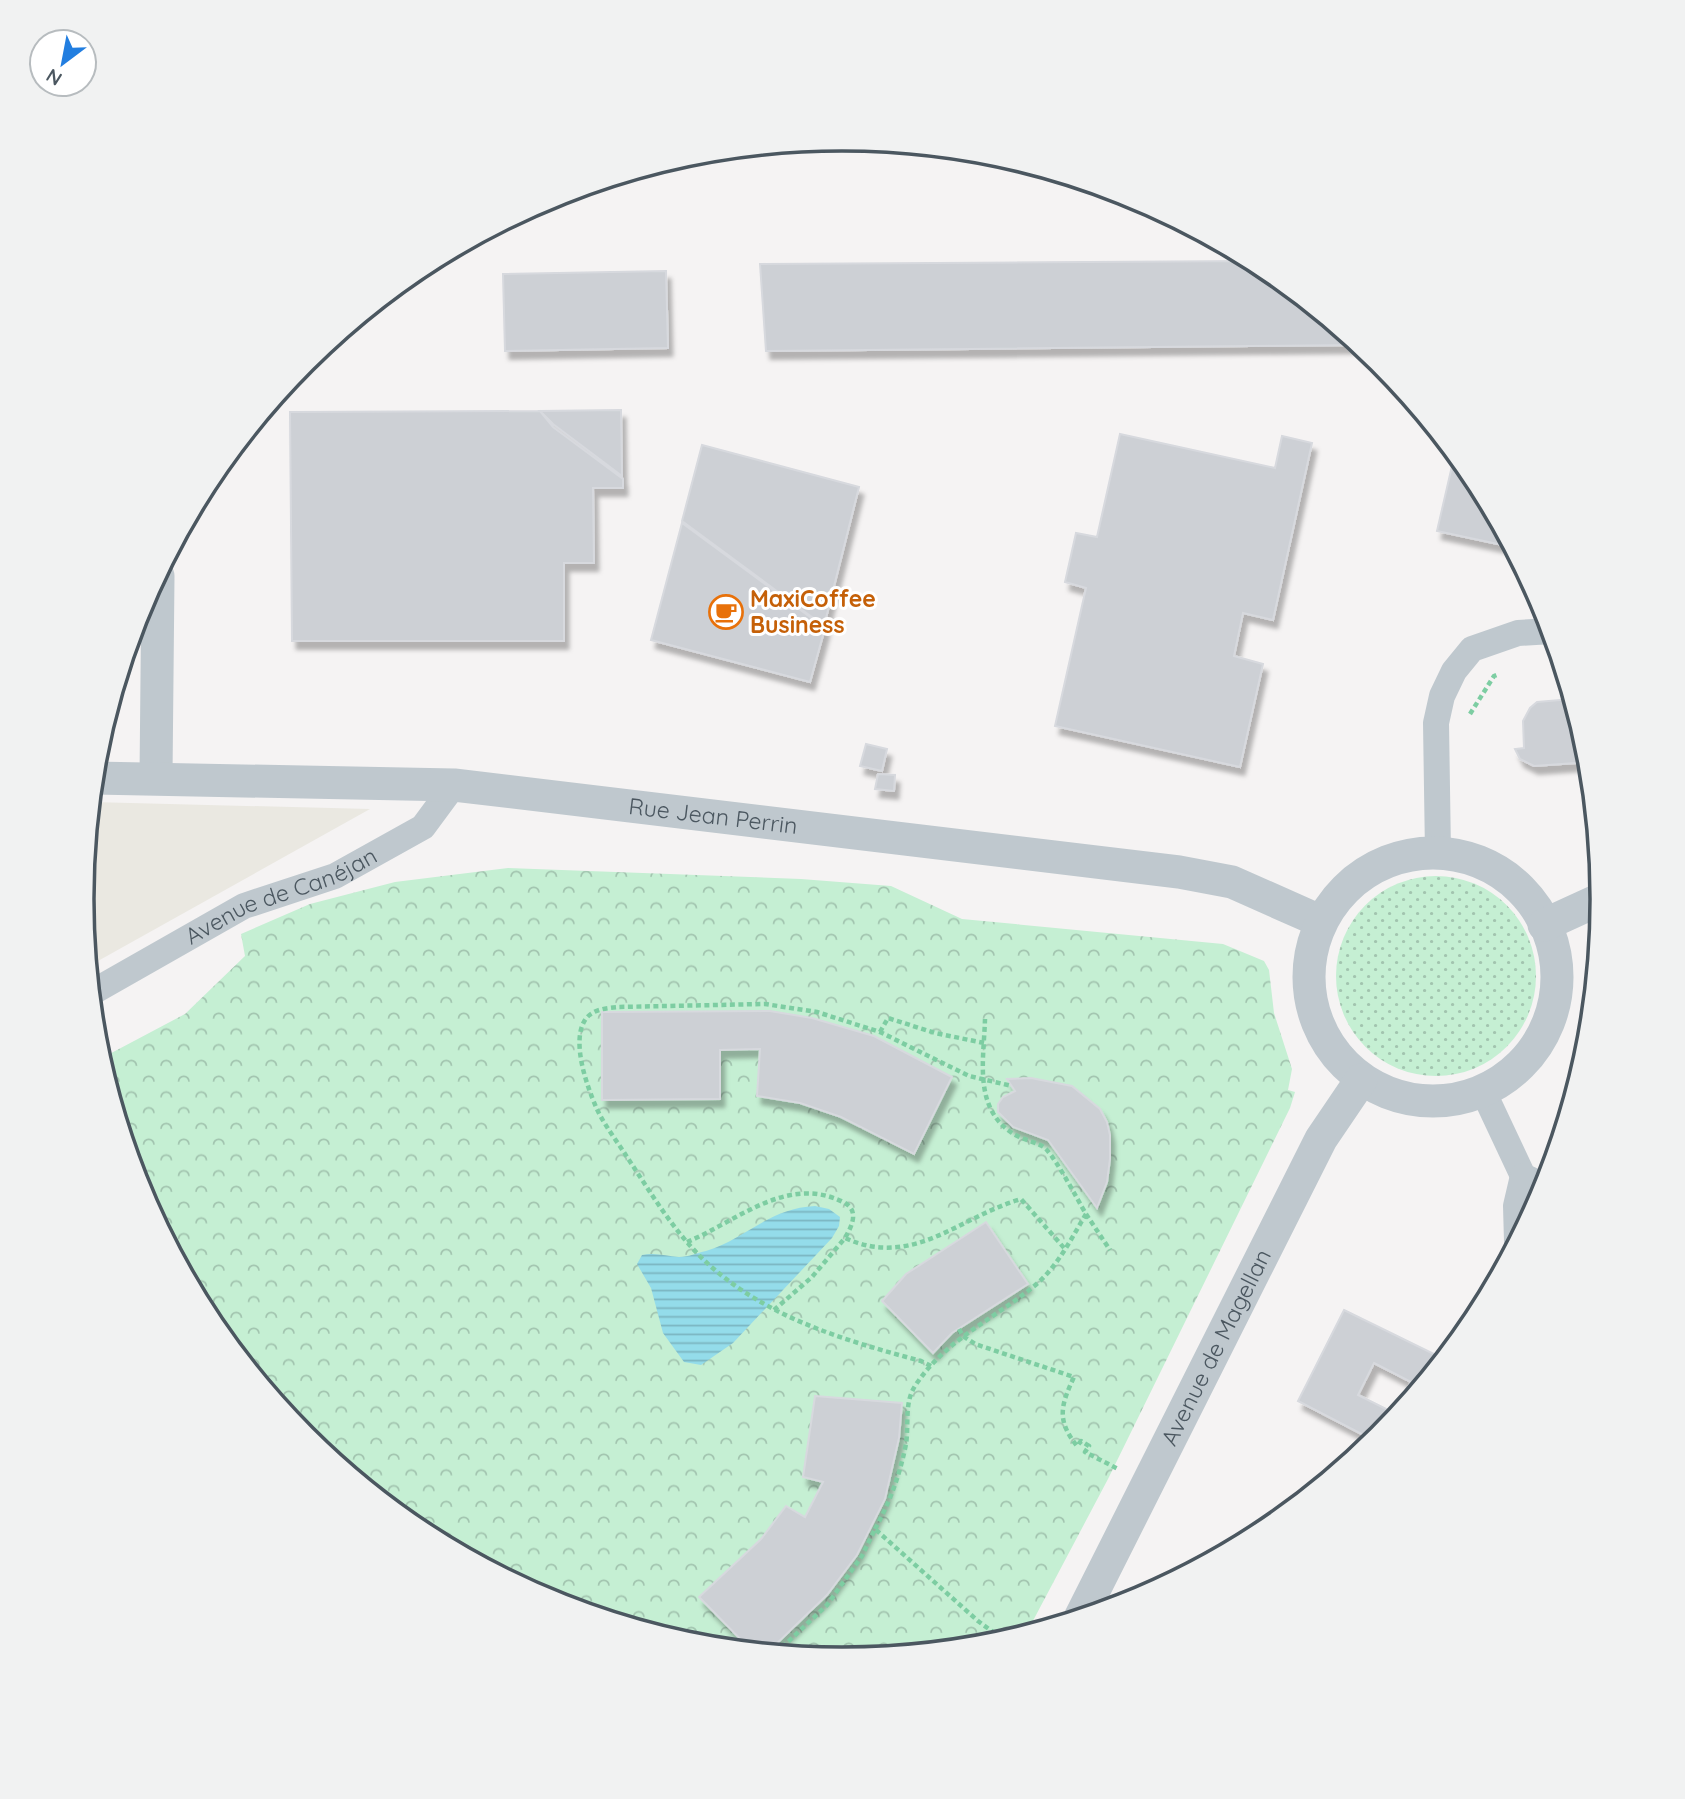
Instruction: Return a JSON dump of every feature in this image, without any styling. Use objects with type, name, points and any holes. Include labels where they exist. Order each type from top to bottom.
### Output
[{"type":"street","points":[[156,777],[158,599]]},
{"type":"street","points":[[1438,853],[1436,723],[1442,696],[1454,671],[1472,649],[1518,633],[1541,632]]},
{"type":"street","name":"Rue Jean Perrin","points":[[105,778],[454,785],[1179,872],[1232,882],[1320,921]]},
{"type":"street","name":"Avenue de Canéjan","points":[[100,988],[244,906],[335,876],[423,827],[454,785]]},
{"type":"street","points":[[1428,852],[1438,853],[1467,856],[1524,889],[1556,946],[1557,1005],[1531,1058],[1484,1093],[1420,1103],[1361,1080],[1322,1036],[1307,979],[1320,921],[1354,879],[1393,859],[1428,852]]},
{"type":"street","points":[[1544,925],[1590,904]]},
{"type":"street","name":"Avenue de Magellan","points":[[1085,1607],[1321,1139],[1361,1080]]},
{"type":"street","points":[[1484,1093],[1534,1181],[1516,1206],[1516,1223]]},
{"type":"path","points":[[1466,722],[1494,676],[1504,671]]},
{"type":"path","points":[[931,1366],[838,1337],[774,1310],[715,1270],[688,1243],[662,1210],[597,1110],[581,1061],[580,1038],[585,1020],[600,1009],[618,1007],[765,1004],[817,1012],[880,1032],[969,1076],[1012,1086]]},
{"type":"path","points":[[880,1032],[888,1018],[935,1033],[984,1043]]},
{"type":"path","points":[[985,1019],[982,1079],[984,1093],[996,1119],[1010,1132],[1045,1148],[1110,1250]]},
{"type":"path","points":[[688,1243],[764,1203],[786,1195],[807,1193],[843,1202],[851,1207],[854,1216],[845,1238],[812,1277],[774,1310]]},
{"type":"path","points":[[845,1238],[873,1247],[894,1248],[917,1244],[942,1236],[991,1209],[1021,1199],[1065,1249]]},
{"type":"path","points":[[784,1645],[827,1605],[863,1556],[892,1497],[906,1442],[909,1399],[914,1387],[962,1336],[1035,1286],[1065,1249],[1086,1214]]},
{"type":"path","points":[[958,1329],[962,1336],[975,1345],[1073,1377],[1062,1405],[1062,1419],[1069,1436],[1077,1446],[1081,1441],[1089,1446],[1085,1452],[1147,1483]]},
{"type":"path","points":[[876,1529],[993,1632]]},
{"type":"shaded area","points":[[101,802],[370,809],[97,961],[94,900]]},
{"type":"green space","points":[[508,868],[801,879],[891,886],[962,919],[1223,944],[1264,961],[1269,970],[1274,1013],[1292,1069],[1288,1090],[1295,1092],[1290,1108],[1108,1479],[1032,1623],[940,1641],[842,1648],[745,1641],[697,1633],[602,1608],[556,1591],[512,1570],[427,1521],[349,1462],[280,1393],[221,1315],[172,1230],[151,1186],[134,1140],[111,1053],[185,1014],[245,956],[241,934],[310,904],[395,882]]},
{"type":"green space","points":[[1436,876],[1474,884],[1507,905],[1528,938],[1536,976],[1528,1014],[1507,1047],[1474,1068],[1436,1076],[1398,1068],[1365,1047],[1344,1014],[1336,976],[1344,938],[1365,905],[1398,884]]},
{"type":"water","points":[[815,1206],[829,1209],[840,1217],[839,1226],[832,1238],[733,1343],[701,1365],[684,1362],[663,1333],[651,1288],[637,1264],[642,1255],[682,1257],[706,1251],[784,1212]]},
{"type":"building","points":[[1231,261],[1298,306],[1344,345],[766,351],[760,264]]},
{"type":"building","points":[[666,271],[668,348],[505,351],[503,274]]},
{"type":"building","points":[[621,410],[622,476],[553,424],[540,411]]},
{"type":"building","points":[[540,411],[553,427],[623,479],[623,488],[593,488],[594,563],[564,563],[564,641],[292,641],[290,412]]},
{"type":"building","points":[[1120,434],[1275,468],[1282,436],[1312,443],[1273,620],[1243,613],[1234,656],[1263,664],[1240,767],[1055,726],[1086,588],[1065,582],[1076,533],[1097,537]]},
{"type":"building","points":[[702,445],[859,487],[824,626],[682,521]]},
{"type":"building","points":[[1452,467],[1500,544],[1437,531]]},
{"type":"building","points":[[682,523],[825,628],[810,682],[651,640]]},
{"type":"building","points":[[1563,700],[1577,763],[1534,766],[1520,759],[1515,749],[1524,748],[1523,721],[1537,702]]},
{"type":"building","points":[[866,744],[887,749],[882,771],[860,766]]},
{"type":"building","points":[[878,774],[895,775],[894,791],[875,789]]},
{"type":"building","points":[[770,1011],[812,1018],[874,1036],[952,1077],[914,1154],[841,1117],[800,1103],[757,1096],[760,1049],[720,1050],[720,1099],[602,1100],[602,1012]]},
{"type":"building","points":[[1031,1078],[1072,1086],[1100,1109],[1107,1122],[1110,1159],[1107,1182],[1097,1208],[1048,1140],[1013,1127],[998,1112],[998,1104],[1003,1097],[1015,1091],[1007,1079]]},
{"type":"building","points":[[986,1222],[1028,1284],[952,1333],[933,1353],[882,1301],[906,1274]]},
{"type":"building","points":[[1344,1310],[1436,1355],[1405,1393],[1411,1382],[1374,1363],[1358,1395],[1388,1410],[1364,1435],[1298,1401]]},
{"type":"building","points":[[815,1396],[902,1403],[899,1438],[885,1499],[857,1555],[827,1595],[776,1644],[742,1640],[699,1597],[761,1539],[786,1506],[805,1517],[823,1482],[803,1477]]},
{"type":"place","name":"MaxiCoffee Business","points":[[726,612]]}]
